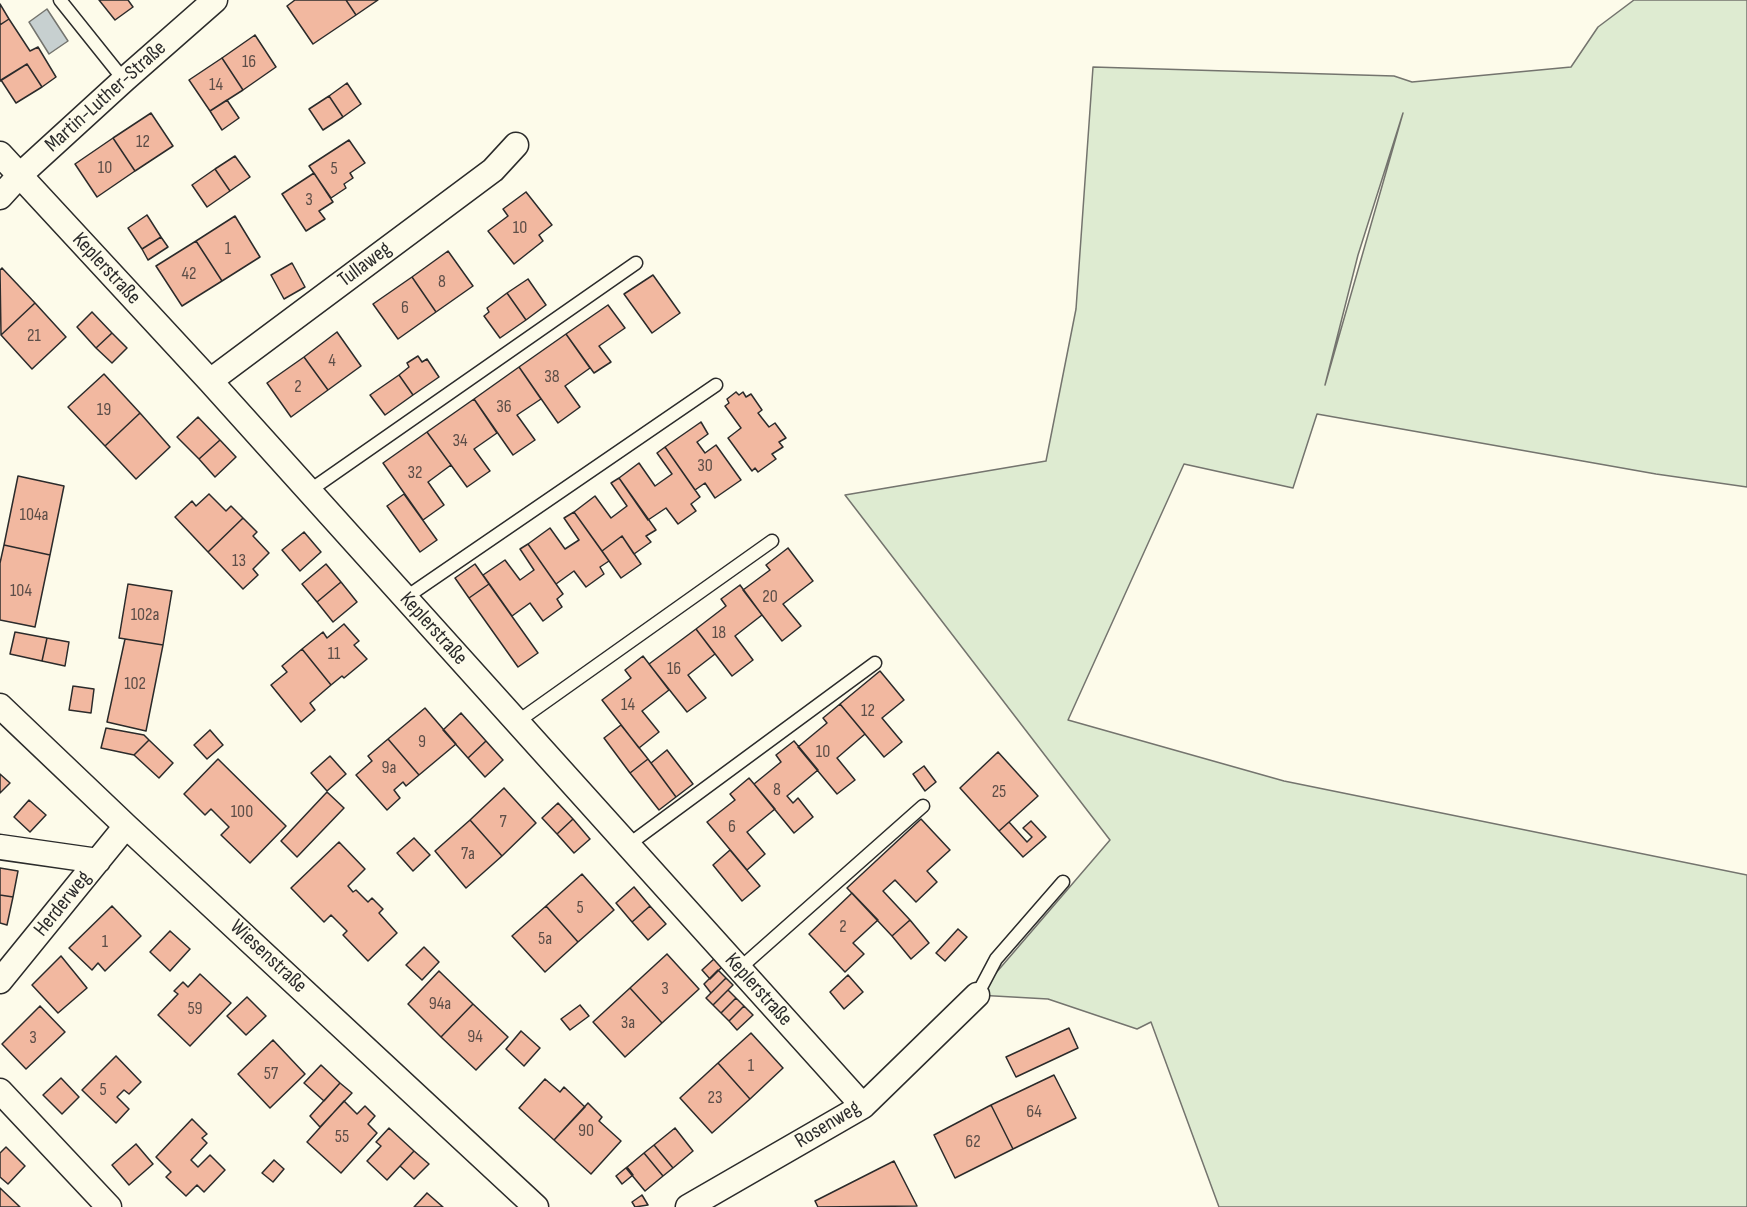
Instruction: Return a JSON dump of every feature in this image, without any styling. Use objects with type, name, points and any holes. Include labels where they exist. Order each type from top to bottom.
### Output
[{"type":"street","name":"Martin-Luther-Straße","points":[[0,197],[20,175],[215,0]]},
{"type":"street","name":"Tullaweg","points":[[210,381],[493,170],[516,145]]},
{"type":"street","name":"Keplerstraße","points":[[0,154],[210,381],[862,1106]]},
{"type":"street","name":"Wiesenstraße","points":[[0,706],[536,1207]]},
{"type":"street","name":"Herderweg","points":[[0,980],[126,826]]},
{"type":"street","points":[[0,847],[98,861]]},
{"type":"street","name":"Rosenweg","points":[[688,1207],[862,1106],[976,995]]},
{"type":"street","points":[[0,1090],[109,1207]]},
{"type":"lane","points":[[60,0],[124,80]]},
{"type":"lane","points":[[309,491],[636,263]]},
{"type":"lane","points":[[405,598],[716,385]]},
{"type":"lane","points":[[517,722],[772,541]]},
{"type":"lane","points":[[628,845],[875,663]]},
{"type":"lane","points":[[739,969],[923,806]]},
{"type":"lane","points":[[976,995],[996,959],[1063,882]]},
{"type":"green space","points":[[1634,0],[1747,0],[1747,487],[1656,474],[1317,414],[1293,488],[1184,464],[1068,720],[1284,781],[1747,875],[1747,1207],[1219,1207],[1151,1022],[1137,1029],[1048,999],[977,995],[1110,840],[845,495],[1046,461],[1076,309],[1093,67],[1394,76],[1412,82],[1571,67],[1598,27]],"holes":[[[1403,113],[1325,385],[1358,255]]]},
{"type":"shaded area","points":[[47,9],[68,41],[49,54],[29,22]]},
{"type":"building","points":[[99,0],[128,0],[133,7],[115,20]]},
{"type":"building","points":[[295,0],[346,0],[356,15],[313,44],[287,6]]},
{"type":"building","points":[[346,0],[378,0],[356,15]]},
{"type":"building","points":[[0,4],[9,19],[0,25]]},
{"type":"building","points":[[9,19],[30,51],[38,47],[56,77],[42,87],[27,64],[0,81],[0,25]]},
{"type":"building","points":[[255,35],[276,67],[243,90],[222,58]]},
{"type":"building","points":[[222,58],[243,90],[210,111],[189,80]]},
{"type":"building","points":[[27,64],[42,87],[16,103],[1,80]]},
{"type":"building","points":[[347,83],[361,104],[343,117],[329,96]]},
{"type":"building","points":[[329,96],[343,117],[323,130],[309,109]]},
{"type":"building","points":[[227,100],[239,118],[222,130],[210,111]]},
{"type":"building","points":[[151,113],[173,146],[135,171],[113,138]]},
{"type":"building","points":[[113,138],[135,171],[97,197],[75,164]]},
{"type":"building","points":[[349,140],[365,163],[350,173],[353,178],[344,184],[346,188],[331,198],[309,166]]},
{"type":"building","points":[[235,156],[250,177],[230,191],[215,169]]},
{"type":"building","points":[[215,169],[230,191],[207,207],[192,185]]},
{"type":"building","points":[[314,173],[333,202],[319,211],[325,219],[306,231],[282,194]]},
{"type":"building","points":[[526,192],[552,225],[539,235],[543,241],[514,264],[488,231],[508,216],[503,209]]},
{"type":"building","points":[[147,215],[161,237],[142,249],[128,228]]},
{"type":"building","points":[[235,216],[260,257],[222,281],[196,241]]},
{"type":"building","points":[[161,237],[168,247],[148,260],[142,249]]},
{"type":"building","points":[[196,241],[222,281],[182,306],[156,266]]},
{"type":"building","points":[[448,251],[473,286],[436,312],[412,277]]},
{"type":"building","points":[[292,263],[305,287],[284,299],[271,275]]},
{"type":"building","points":[[2,268],[35,303],[1,335],[0,270]]},
{"type":"building","points":[[653,275],[680,313],[652,333],[624,294]]},
{"type":"building","points":[[412,277],[436,312],[398,339],[373,304]]},
{"type":"building","points":[[528,279],[546,305],[526,320],[507,293]]},
{"type":"building","points":[[507,293],[526,320],[500,338],[484,316],[489,312],[487,308]]},
{"type":"building","points":[[35,303],[66,337],[32,369],[1,335]]},
{"type":"building","points":[[608,305],[625,328],[599,346],[611,362],[594,373],[566,334]]},
{"type":"building","points":[[92,312],[112,333],[96,348],[77,327]]},
{"type":"building","points":[[337,332],[361,366],[328,390],[304,357]]},
{"type":"building","points":[[112,333],[127,348],[112,363],[96,348]]},
{"type":"building","points":[[566,334],[590,368],[565,386],[580,407],[558,423],[519,367]]},
{"type":"building","points":[[418,356],[422,362],[427,359],[439,377],[413,395],[399,375],[409,367],[407,363]]},
{"type":"building","points":[[304,357],[328,390],[291,417],[267,383]]},
{"type":"building","points":[[519,367],[541,399],[517,415],[535,440],[513,455],[474,399]]},
{"type":"building","points":[[104,374],[140,413],[105,446],[68,407]]},
{"type":"building","points":[[399,375],[413,395],[385,415],[370,395]]},
{"type":"building","points":[[736,392],[739,395],[743,392],[746,397],[751,394],[762,410],[758,413],[769,427],[775,423],[786,438],[779,442],[783,447],[772,454],[776,459],[758,472],[755,468],[752,471],[728,438],[741,428],[725,406],[729,403],[727,399]]},
{"type":"building","points":[[474,399],[497,433],[474,449],[490,471],[467,487],[427,432]]},
{"type":"building","points":[[140,413],[170,447],[136,479],[105,446]]},
{"type":"building","points":[[198,417],[220,440],[199,459],[177,437]]},
{"type":"building","points":[[701,422],[708,434],[697,442],[705,453],[716,445],[741,480],[715,498],[705,483],[695,490],[665,447]]},
{"type":"building","points":[[427,432],[451,465],[428,482],[444,505],[423,520],[383,463]]},
{"type":"building","points":[[220,440],[236,457],[215,477],[199,459]]},
{"type":"building","points":[[665,447],[700,497],[691,504],[696,511],[678,524],[666,508],[648,520],[619,478],[639,463],[655,486],[672,474],[657,453]]},
{"type":"building","points":[[18,476],[64,486],[50,555],[4,545]]},
{"type":"building","points":[[619,478],[656,530],[646,536],[651,542],[634,554],[622,536],[602,551],[574,512],[595,496],[611,518],[627,506],[611,483]]},
{"type":"building","points":[[209,494],[226,511],[231,506],[243,518],[208,552],[175,517],[192,501],[196,506]]},
{"type":"building","points":[[404,494],[437,540],[420,552],[387,506]]},
{"type":"building","points":[[574,512],[609,561],[600,567],[604,574],[586,587],[574,571],[556,584],[528,544],[550,528],[565,549],[579,540],[564,518]]},
{"type":"building","points":[[243,518],[257,532],[253,536],[269,553],[253,569],[258,575],[243,589],[208,552]]},
{"type":"building","points":[[304,532],[321,552],[300,571],[282,550]]},
{"type":"building","points":[[622,536],[641,564],[621,578],[602,551]]},
{"type":"building","points":[[528,544],[563,594],[557,599],[562,607],[543,621],[530,603],[512,616],[483,575],[505,560],[520,580],[534,570],[520,549]]},
{"type":"building","points":[[4,545],[50,555],[35,627],[0,620],[0,563]]},
{"type":"building","points":[[788,548],[813,581],[783,604],[801,626],[782,641],[743,590],[770,570],[766,565]]},
{"type":"building","points":[[326,564],[341,582],[317,602],[302,584]]},
{"type":"building","points":[[475,564],[489,584],[469,598],[455,578]]},
{"type":"building","points":[[341,582],[357,602],[333,622],[317,602]]},
{"type":"building","points":[[128,584],[172,591],[163,645],[119,638]]},
{"type":"building","points":[[489,584],[538,653],[518,667],[469,598]]},
{"type":"building","points":[[740,585],[762,615],[735,636],[753,660],[732,676],[696,629],[726,606],[721,599]]},
{"type":"building","points":[[344,624],[359,641],[354,645],[367,659],[344,678],[342,676],[331,685],[302,649],[323,632],[327,638]]},
{"type":"building","points":[[696,629],[715,654],[688,675],[706,698],[687,712],[649,664]]},
{"type":"building","points":[[15,632],[47,638],[42,661],[10,654]]},
{"type":"building","points":[[47,638],[69,642],[65,666],[42,661]]},
{"type":"building","points":[[125,639],[163,645],[146,731],[107,722]]},
{"type":"building","points":[[302,649],[331,685],[310,703],[315,710],[301,722],[271,685],[287,672],[282,666]]},
{"type":"building","points":[[643,656],[669,690],[642,711],[659,732],[639,748],[602,700],[631,678],[625,670]]},
{"type":"building","points":[[880,671],[904,700],[882,718],[902,742],[884,757],[840,704]]},
{"type":"building","points":[[73,686],[94,689],[91,713],[69,710]]},
{"type":"building","points":[[840,704],[865,734],[837,758],[855,780],[837,794],[798,747],[827,723],[823,718]]},
{"type":"building","points":[[425,708],[456,744],[419,775],[388,739]]},
{"type":"building","points":[[461,713],[486,741],[468,758],[443,730]]},
{"type":"building","points":[[621,725],[648,759],[630,773],[604,738]]},
{"type":"building","points":[[106,728],[144,735],[149,740],[134,755],[101,748]]},
{"type":"building","points":[[210,730],[223,745],[207,759],[194,745]]},
{"type":"building","points":[[388,739],[419,775],[406,786],[403,782],[394,790],[400,798],[387,810],[356,775],[372,761],[368,756]]},
{"type":"building","points":[[149,740],[173,763],[159,778],[134,755]]},
{"type":"building","points":[[486,741],[503,760],[485,777],[468,758]]},
{"type":"building","points":[[794,741],[818,770],[787,796],[793,803],[798,798],[813,817],[794,833],[754,784],[781,762],[776,755]]},
{"type":"building","points":[[667,750],[693,784],[676,797],[651,763]]},
{"type":"building","points":[[998,752],[1038,796],[999,831],[960,788]]},
{"type":"building","points":[[330,756],[346,774],[327,791],[311,773]]},
{"type":"building","points":[[218,759],[286,826],[250,863],[221,835],[229,827],[211,809],[205,815],[184,794]]},
{"type":"building","points":[[648,759],[676,797],[659,810],[630,773]]},
{"type":"building","points":[[924,766],[936,782],[925,791],[913,774]]},
{"type":"building","points":[[0,774],[10,783],[0,793]]},
{"type":"building","points":[[749,778],[775,809],[747,832],[765,854],[747,870],[707,822],[735,800],[730,794]]},
{"type":"building","points":[[504,788],[536,823],[502,856],[470,820]]},
{"type":"building","points":[[327,792],[344,808],[297,857],[281,841]]},
{"type":"building","points":[[29,800],[46,815],[30,832],[14,817]]},
{"type":"building","points":[[558,803],[573,819],[557,834],[542,818]]},
{"type":"building","points":[[573,819],[590,839],[574,853],[557,834]]},
{"type":"building","points":[[921,819],[950,850],[927,871],[937,882],[916,902],[895,880],[883,891],[910,920],[892,936],[847,888]]},
{"type":"building","points":[[470,820],[502,856],[466,888],[435,851]]},
{"type":"building","points":[[1031,821],[1046,837],[1023,857],[999,831],[1009,822],[1027,842],[1032,837],[1023,828]]},
{"type":"building","points":[[414,838],[430,855],[413,871],[397,853]]},
{"type":"building","points":[[339,842],[365,869],[348,886],[353,892],[356,890],[368,902],[372,898],[383,909],[379,913],[397,933],[368,961],[343,935],[347,931],[331,915],[324,922],[291,888]]},
{"type":"building","points":[[730,850],[760,886],[742,901],[713,865]]},
{"type":"building","points":[[0,868],[18,871],[13,897],[0,895]]},
{"type":"building","points":[[582,874],[614,910],[578,942],[546,906]]},
{"type":"building","points":[[634,887],[650,906],[632,922],[616,903]]},
{"type":"building","points":[[852,893],[878,920],[853,943],[864,954],[845,972],[809,934]]},
{"type":"building","points":[[0,895],[13,897],[7,925],[0,923]]},
{"type":"building","points":[[112,906],[141,936],[105,971],[98,963],[92,970],[69,948]]},
{"type":"building","points":[[546,906],[578,942],[545,972],[512,936]]},
{"type":"building","points":[[650,906],[666,924],[648,940],[632,922]]},
{"type":"building","points":[[910,920],[929,943],[911,959],[892,936]]},
{"type":"building","points":[[958,929],[967,937],[945,961],[936,953]]},
{"type":"building","points":[[170,931],[190,949],[170,971],[150,952]]},
{"type":"building","points":[[424,947],[439,962],[422,980],[406,965]]},
{"type":"building","points":[[667,954],[699,989],[662,1023],[630,988]]},
{"type":"building","points":[[61,956],[87,988],[58,1013],[32,985]]},
{"type":"building","points":[[715,958],[723,966],[710,979],[702,970]]},
{"type":"building","points":[[718,970],[726,978],[711,993],[704,984]]},
{"type":"building","points":[[439,971],[473,1004],[441,1037],[408,1004]]},
{"type":"building","points":[[200,974],[231,1003],[190,1046],[158,1015],[178,994],[174,991],[183,982],[188,987]]},
{"type":"building","points":[[848,975],[863,992],[844,1009],[830,992]]},
{"type":"building","points":[[726,978],[733,985],[713,1005],[706,998]]},
{"type":"building","points":[[630,988],[662,1023],[625,1057],[593,1022]]},
{"type":"building","points":[[728,990],[736,998],[721,1013],[713,1005]]},
{"type":"building","points":[[247,997],[266,1016],[246,1035],[227,1016]]},
{"type":"building","points":[[736,998],[744,1006],[729,1021],[721,1013]]},
{"type":"building","points":[[473,1004],[508,1037],[476,1070],[441,1037]]},
{"type":"building","points":[[580,1005],[589,1016],[570,1030],[561,1019]]},
{"type":"building","points":[[40,1006],[65,1032],[26,1069],[2,1044]]},
{"type":"building","points":[[744,1006],[753,1015],[737,1030],[729,1021]]},
{"type":"building","points":[[1069,1028],[1078,1048],[1016,1077],[1006,1057]]},
{"type":"building","points":[[521,1031],[540,1048],[524,1066],[506,1049]]},
{"type":"building","points":[[751,1033],[783,1068],[750,1099],[718,1063]]},
{"type":"building","points":[[273,1040],[305,1074],[270,1108],[238,1074]]},
{"type":"building","points":[[116,1056],[141,1082],[129,1094],[124,1090],[117,1097],[129,1109],[116,1123],[82,1090]]},
{"type":"building","points":[[718,1063],[750,1099],[712,1133],[680,1098]]},
{"type":"building","points":[[321,1065],[340,1083],[324,1101],[304,1083]]},
{"type":"building","points":[[1054,1075],[1076,1118],[1013,1149],[991,1105]]},
{"type":"building","points":[[61,1078],[79,1097],[62,1114],[43,1095]]},
{"type":"building","points":[[545,1079],[560,1092],[564,1087],[585,1107],[554,1140],[519,1108]]},
{"type":"building","points":[[340,1083],[352,1093],[320,1127],[310,1116]]},
{"type":"building","points":[[344,1101],[357,1114],[365,1106],[375,1116],[368,1124],[377,1133],[341,1173],[307,1142]]},
{"type":"building","points":[[588,1103],[602,1117],[599,1121],[621,1141],[591,1174],[554,1140]]},
{"type":"building","points":[[991,1105],[1013,1149],[955,1178],[934,1135]]},
{"type":"building","points":[[192,1119],[207,1134],[202,1138],[207,1143],[191,1160],[198,1167],[210,1155],[225,1170],[204,1192],[197,1185],[186,1196],[166,1177],[171,1172],[156,1157]]},
{"type":"building","points":[[389,1128],[414,1151],[387,1180],[367,1161],[381,1146],[376,1142]]},
{"type":"building","points":[[675,1128],[693,1151],[673,1168],[654,1145]]},
{"type":"building","points":[[136,1144],[153,1164],[129,1185],[112,1165]]},
{"type":"building","points":[[654,1145],[673,1168],[663,1176],[644,1153]]},
{"type":"building","points":[[6,1147],[25,1166],[8,1184],[0,1177],[0,1153]]},
{"type":"building","points":[[414,1151],[429,1164],[414,1179],[400,1166]]},
{"type":"building","points":[[644,1153],[663,1176],[645,1191],[626,1168]]},
{"type":"building","points":[[274,1160],[284,1169],[273,1182],[262,1173]]},
{"type":"building","points":[[894,1161],[917,1206],[818,1207],[815,1201]]},
{"type":"building","points":[[627,1167],[633,1175],[622,1184],[616,1176]]},
{"type":"building","points":[[0,1188],[20,1207],[0,1207]]},
{"type":"building","points":[[427,1193],[443,1207],[414,1207]]},
{"type":"building","points":[[642,1195],[648,1205],[635,1207],[632,1202]]}]
